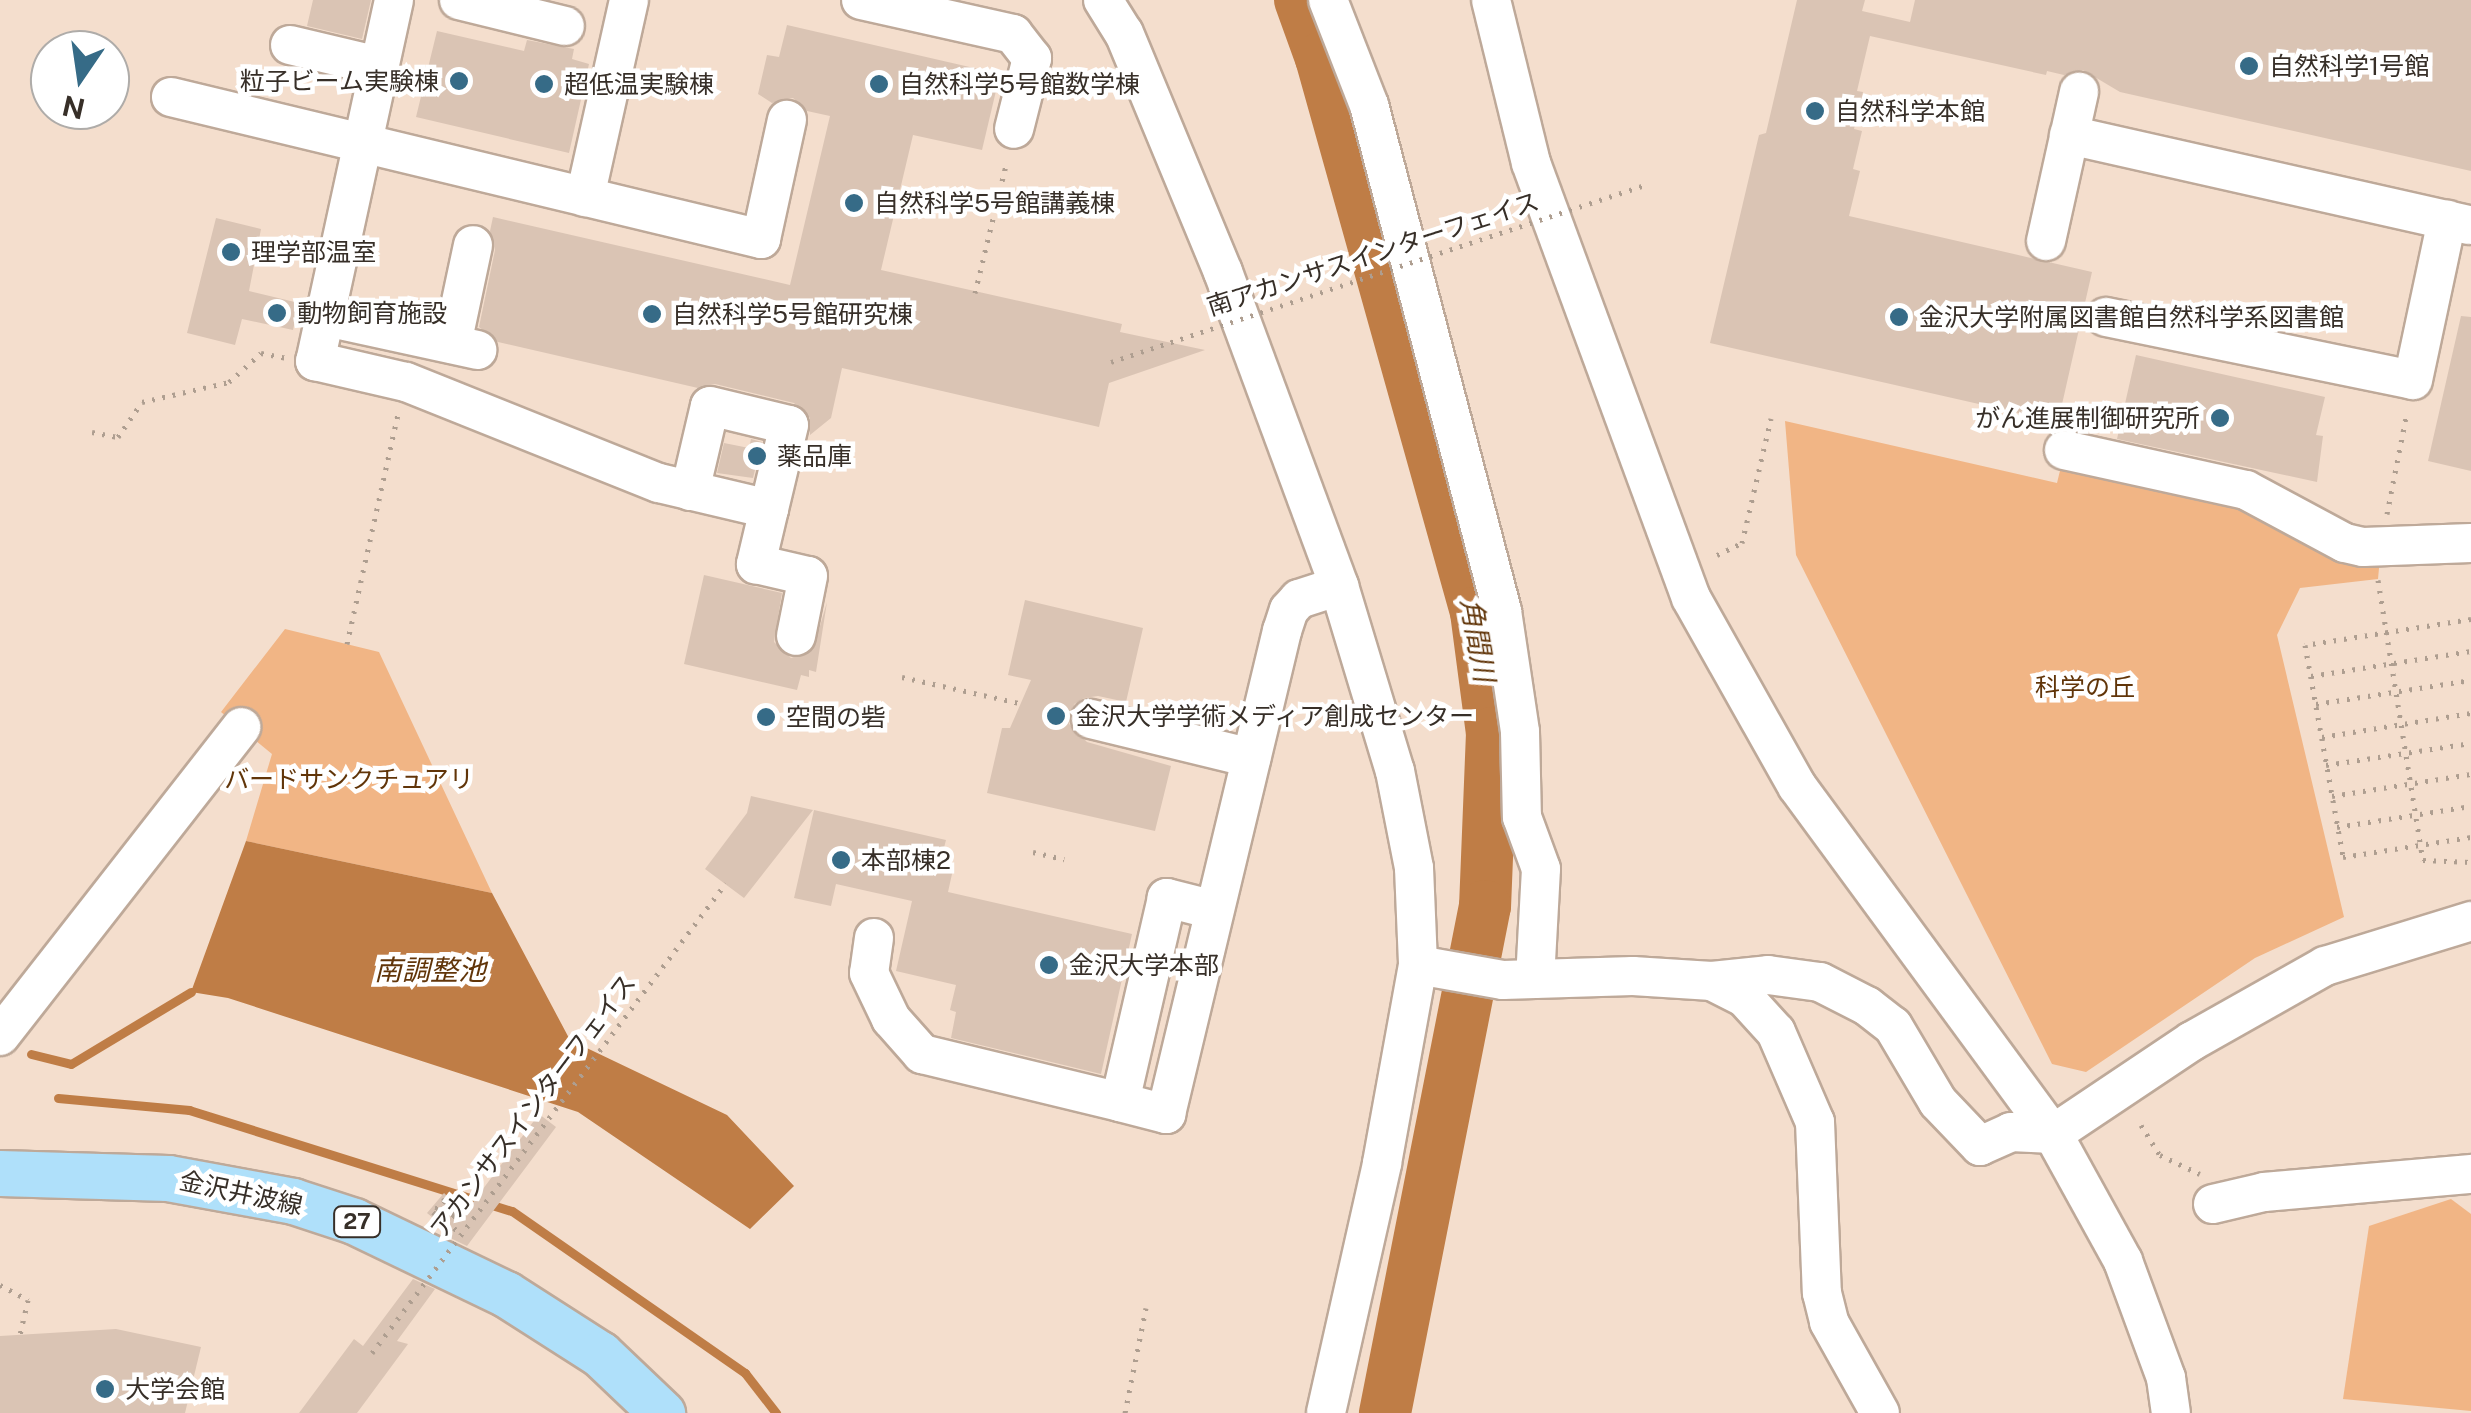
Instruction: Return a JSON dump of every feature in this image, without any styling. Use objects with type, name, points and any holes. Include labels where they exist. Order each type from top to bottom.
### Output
[{"type":"main road","name":"金沢井波線","points":[[0,1173],[168,1178],[294,1201],[354,1221],[506,1294],[600,1354],[662,1413]]},
{"type":"street","points":[[394,0],[315,361],[406,382],[659,484],[769,509]]},
{"type":"street","points":[[458,0],[565,26]]},
{"type":"street","points":[[585,197],[629,0]]},
{"type":"street","points":[[861,0],[1013,34],[1032,58],[1014,128]]},
{"type":"street","points":[[1103,0],[1124,33],[1223,272],[1339,586],[1395,772],[1436,968],[1382,1164],[1326,1413]]},
{"type":"street","points":[[1328,0],[1368,106],[1502,612],[1520,732],[1522,817],[1541,869],[1519,979]]},
{"type":"street","points":[[1491,0],[1531,163],[1691,598],[1797,786],[2053,1134],[2123,1261],[2166,1378],[2171,1413]]},
{"type":"street","points":[[290,44],[380,66]]},
{"type":"street","points":[[2046,240],[2079,92]]},
{"type":"street","points":[[171,97],[761,238],[787,120]]},
{"type":"street","points":[[2070,134],[2459,223],[2413,380],[2106,318]]},
{"type":"street","points":[[326,317],[464,347],[473,245]]},
{"type":"street","points":[[690,491],[710,406],[788,424],[756,564],[808,576],[796,636]]},
{"type":"street","points":[[2064,450],[2246,490],[2346,543],[2381,547],[2471,543]]},
{"type":"street","points":[[874,938],[869,973],[890,1019],[922,1054],[1166,1114],[1289,610],[1299,600],[1339,586]]},
{"type":"street","points":[[1092,719],[1251,758]]},
{"type":"street","points":[[0,1036],[241,728]]},
{"type":"street","points":[[1436,968],[1519,979],[1633,976],[1712,981],[1768,975],[1820,982],[1867,1006],[1893,1026],[1938,1102],[1980,1146],[2011,1132],[2053,1134],[2192,1040],[2325,966],[2471,921]]},
{"type":"street","points":[[1712,981],[1744,998],[1776,1032],[1815,1122],[1822,1293],[1830,1322],[1880,1413]]},
{"type":"street","points":[[2206,1189],[2264,1192],[2471,1174]]},
{"type":"path","points":[[975,293],[1014,128]]},
{"type":"path","name":"南アカンサスインターフェイス","points":[[1111,362],[1648,184]]},
{"type":"path","points":[[92,432],[118,437],[142,402],[229,382],[261,353],[315,361]]},
{"type":"path","points":[[2413,380],[2378,579],[2422,860],[2471,862]]},
{"type":"path","points":[[347,644],[406,382]]},
{"type":"path","points":[[1717,555],[1742,543],[1771,418]]},
{"type":"path","points":[[2471,620],[2306,644],[2342,858],[2471,837]]},
{"type":"path","points":[[2311,676],[2471,651]]},
{"type":"path","points":[[902,677],[1020,703]]},
{"type":"path","points":[[2316,704],[2471,680]]},
{"type":"path","points":[[2322,736],[2471,713]]},
{"type":"path","points":[[2326,766],[2471,743]]},
{"type":"path","points":[[2332,796],[2471,774]]},
{"type":"path","points":[[2337,827],[2471,806]]},
{"type":"path","points":[[1033,852],[1064,860]]},
{"type":"path","name":"アカンサスインターフェイス","points":[[372,1352],[726,883]]},
{"type":"path","points":[[2141,1125],[2160,1155],[2206,1189]]},
{"type":"path","points":[[445,1224],[458,1211],[445,1199],[433,1212],[446,1223],[457,1211],[445,1200],[434,1212],[446,1222],[456,1212],[445,1202],[436,1212],[445,1224],[461,1234]]},
{"type":"path","points":[[0,1285],[28,1300],[20,1334]]},
{"type":"path","points":[[1124,1413],[1146,1308]]},
{"type":"green space","name":"科学の丘","points":[[1785,421],[2057,483],[2065,450],[2381,547],[2378,579],[2300,588],[2277,635],[2344,917],[2255,958],[2086,1072],[2052,1064],[1796,555]]},
{"type":"green space","name":"バードサンクチュアリ","points":[[285,629],[379,652],[492,893],[246,841],[272,754],[221,712]]},
{"type":"green space","points":[[2451,1199],[2471,1214],[2471,1411],[2343,1399],[2369,1226]]},
{"type":"water","name":"南調整池","points":[[246,841],[492,893],[570,1040],[727,1115],[794,1186],[750,1229],[578,1112],[228,998],[191,992]]},
{"type":"building","points":[[313,0],[371,0],[362,39],[307,26]]},
{"type":"building","points":[[1797,0],[1865,0],[1862,11],[1910,22],[1915,0],[2471,0],[2471,171],[2120,92],[2083,70],[2064,75],[2047,71],[2046,75],[1870,36],[1857,91],[1863,92],[1854,129],[1862,131],[1853,169],[1860,171],[1849,216],[2092,272],[2058,422],[1710,343],[1759,135],[1766,133]]},
{"type":"building","points":[[787,25],[1000,74],[982,150],[913,135],[881,270],[1122,324],[1120,332],[1205,350],[1109,383],[1099,427],[842,368],[831,418],[810,435],[810,418],[794,403],[715,384],[698,388],[498,342],[479,327],[495,250],[490,231],[493,217],[790,285],[830,116],[807,111],[793,98],[772,103],[758,94],[767,55],[779,57]]},
{"type":"building","points":[[437,31],[524,51],[527,40],[574,49],[572,59],[589,64],[569,153],[416,117]]},
{"type":"building","points":[[216,218],[261,229],[249,291],[299,303],[293,330],[242,319],[235,345],[187,333]]},
{"type":"building","points":[[2461,316],[2471,317],[2471,471],[2428,461]]},
{"type":"building","name":"がん進展制御研究所","points":[[2136,355],[2325,397],[2316,435],[2323,436],[2317,482],[2117,439]]},
{"type":"building","points":[[751,439],[762,442],[753,478],[717,473],[724,443],[749,448]]},
{"type":"building","points":[[704,575],[782,593],[774,642],[791,658],[813,650],[827,602],[816,672],[809,670],[809,677],[801,675],[797,690],[684,664]]},
{"type":"building","name":"金沢大学学術メディア創成センター","points":[[1025,600],[1143,628],[1126,702],[1098,696],[1084,698],[1074,704],[1069,724],[1087,742],[1171,766],[1155,831],[987,793],[1002,728],[1010,728],[1031,680],[1008,675]]},
{"type":"building","points":[[751,796],[813,810],[744,898],[705,869],[747,813]]},
{"type":"building","points":[[814,810],[946,840],[940,863],[954,865],[948,892],[1132,934],[1101,1074],[951,1038],[956,1012],[950,1010],[956,985],[896,971],[912,901],[836,884],[831,906],[794,898]]},
{"type":"building","points":[[539,1114],[556,1127],[467,1246],[446,1236],[450,1232],[427,1213],[444,1193],[465,1213]]},
{"type":"building","points":[[413,1279],[435,1289],[397,1341],[408,1344],[357,1413],[299,1413],[354,1339],[363,1346]]},
{"type":"building","name":"大学会館","points":[[116,1329],[201,1347],[185,1413],[0,1413],[0,1336]]},
{"type":"waterway","name":"角間川","points":[[1300,0],[1321,58],[1476,612],[1492,733],[1485,906],[1385,1413]]},
{"type":"waterway","points":[[31,1054],[71,1064],[191,992]]},
{"type":"waterway","points":[[58,1098],[189,1110],[512,1211],[745,1373],[776,1413]]},
{"type":"place","name":"自然科学1号館","points":[[2249,66]]},
{"type":"place","name":"粒子ビーム実験棟","points":[[459,81]]},
{"type":"place","name":"超低温実験棟","points":[[544,84]]},
{"type":"place","name":"自然科学5号館数学棟","points":[[879,84]]},
{"type":"place","name":"自然科学本館","points":[[1815,111]]},
{"type":"place","name":"自然科学5号館講義棟","points":[[854,203]]},
{"type":"place","name":"理学部温室","points":[[231,252]]},
{"type":"place","name":"動物飼育施設","points":[[277,313]]},
{"type":"place","name":"自然科学5号館研究棟","points":[[652,314]]},
{"type":"place","name":"金沢大学附属図書館自然科学系図書館","points":[[1899,317]]},
{"type":"place","name":"がん進展制御研究所","points":[[2220,418]]},
{"type":"place","name":"薬品庫","points":[[757,456]]},
{"type":"place","name":"金沢大学学術メディア創成センター","points":[[1056,716]]},
{"type":"place","name":"空間の砦","points":[[766,717]]},
{"type":"place","name":"本部棟2","points":[[841,860]]},
{"type":"place","name":"金沢大学本部","points":[[1049,965]]},
{"type":"place","name":"大学会館","points":[[105,1389]]}]
